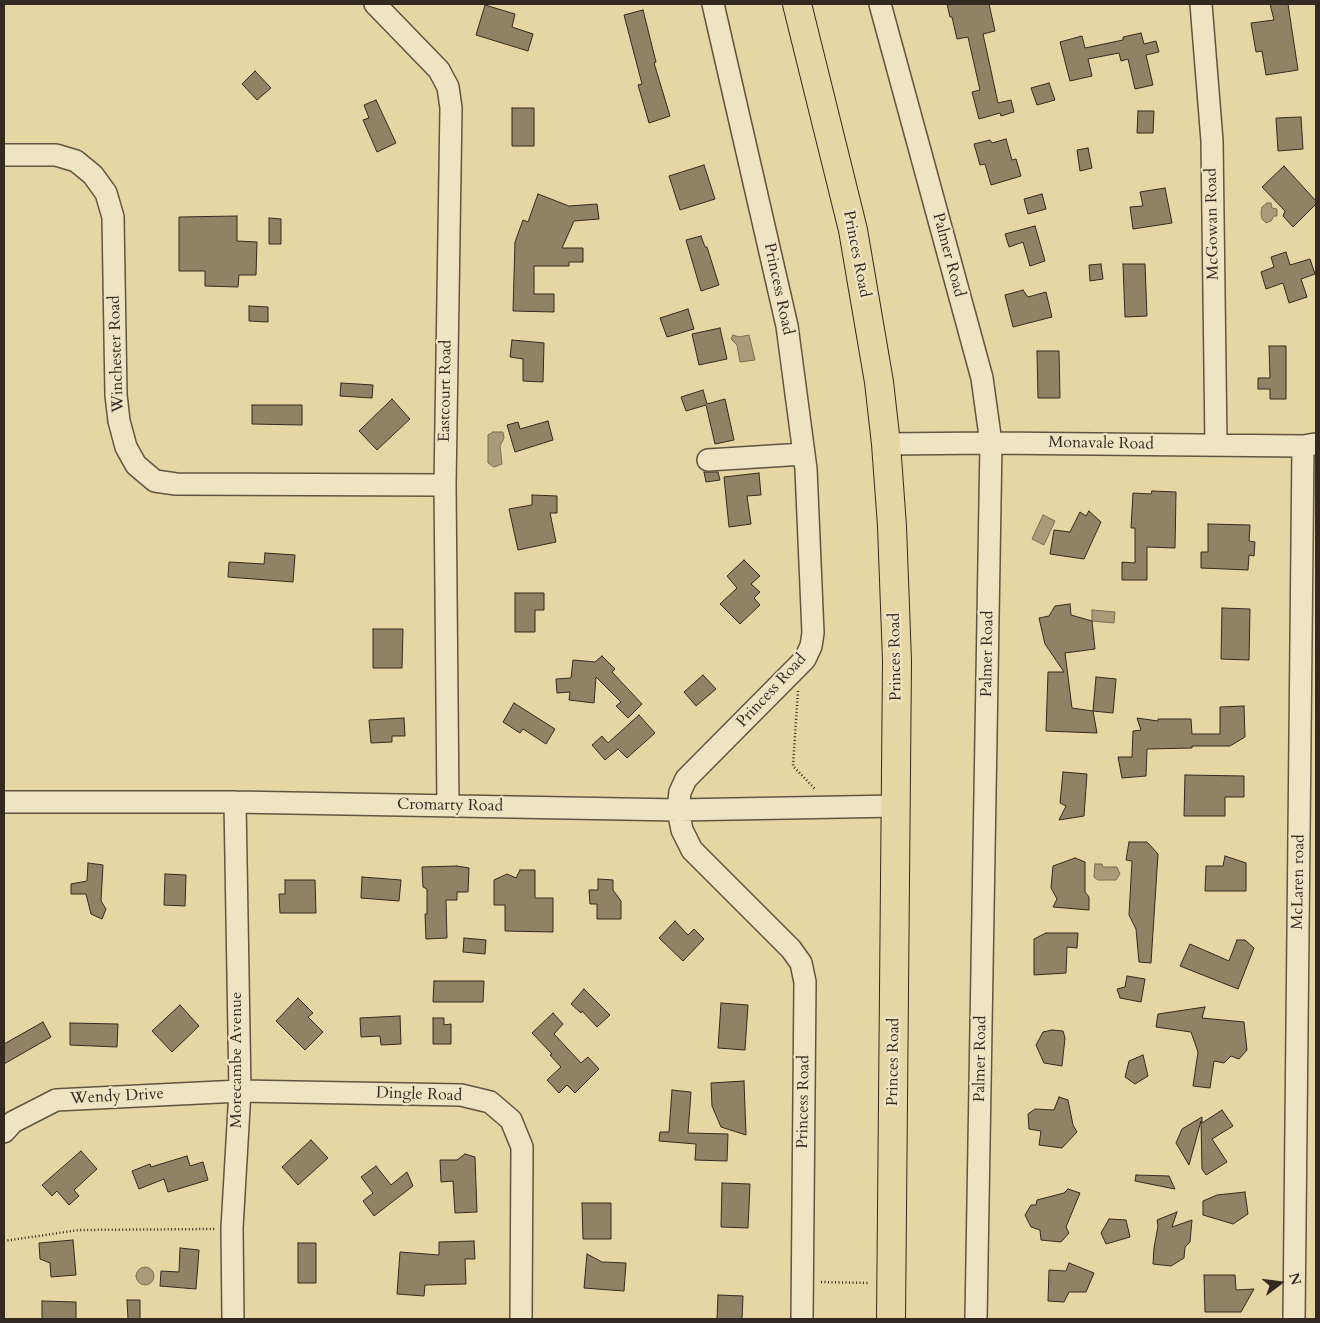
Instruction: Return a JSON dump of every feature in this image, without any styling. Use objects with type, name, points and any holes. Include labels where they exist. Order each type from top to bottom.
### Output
[{"type":"main road","name":"Princes Road","points":[[797,4],[853,230],[873,344],[886,444],[896,594],[897,662],[891,1319]]},
{"type":"street","name":"Eastcourt Road","points":[[375,4],[439,70],[448,87],[451,108],[445,485],[448,806]]},
{"type":"street","name":"Princess Road","points":[[713,4],[787,326],[804,454],[814,633],[811,646],[800,665],[686,779],[680,792],[678,810],[682,830],[692,850],[791,949],[801,963],[805,982],[802,1319]]},
{"type":"street","name":"Palmer Road","points":[[880,4],[982,378],[991,443],[976,1319]]},
{"type":"street","name":"McGowan Road","points":[[1201,4],[1212,141],[1216,445]]},
{"type":"street","name":"Winchester Road","points":[[4,155],[56,155],[76,161],[93,175],[106,193],[113,217],[116,394],[119,420],[126,447],[136,465],[155,481],[176,484],[445,485]]},
{"type":"street","name":"Monavale Road","points":[[886,444],[1309,445]]},
{"type":"street","name":"McLaren road","points":[[1294,1319],[1309,445]]},
{"type":"street","points":[[708,460],[804,454]]},
{"type":"street","name":"Cromarty Road","points":[[4,802],[235,802],[678,810],[896,806]]},
{"type":"street","name":"Morecambe Avenue","points":[[233,1319],[232,1228],[240,1090],[235,802]]},
{"type":"street","name":"Wendy Drive","points":[[4,1132],[13,1122],[56,1100],[240,1090]]},
{"type":"street","name":"Dingle Road","points":[[240,1090],[461,1095],[490,1102],[511,1120],[522,1147],[521,1319]]},
{"type":"path","points":[[800,665],[794,766],[812,786],[838,807]]},
{"type":"path","points":[[4,1241],[79,1230],[232,1228]]},
{"type":"path","points":[[802,1281],[892,1283]]},
{"type":"shaded area","points":[[1267,203],[1271,203],[1272,208],[1277,209],[1277,216],[1274,216],[1271,221],[1266,223],[1262,219],[1261,213],[1262,207]]},
{"type":"shaded area","points":[[733,335],[739,337],[749,335],[755,360],[740,362],[737,345],[731,339]]},
{"type":"shaded area","points":[[493,432],[503,432],[504,438],[500,446],[502,464],[494,467],[488,463],[488,435]]},
{"type":"shaded area","points":[[1043,515],[1055,521],[1044,545],[1032,539]]},
{"type":"shaded area","points":[[1092,610],[1115,612],[1114,623],[1092,621]]},
{"type":"shaded area","points":[[1095,864],[1102,864],[1103,867],[1117,867],[1120,874],[1116,880],[1098,880],[1094,877]]},
{"type":"shaded area","points":[[141,1267],[149,1267],[154,1272],[152,1283],[141,1285],[136,1280],[136,1272]]},
{"type":"building","points":[[947,4],[989,4],[995,31],[983,34],[998,103],[1011,100],[1014,112],[1001,116],[1000,113],[979,119],[972,92],[980,90],[968,37],[957,39]]},
{"type":"building","points":[[1270,4],[1288,4],[1298,70],[1266,75],[1262,51],[1256,52],[1251,23],[1274,20]]},
{"type":"building","points":[[485,5],[515,14],[512,27],[533,34],[528,51],[476,35]]},
{"type":"building","points":[[643,10],[656,62],[654,63],[670,116],[649,123],[638,85],[642,84],[624,15]]},
{"type":"building","points":[[1141,33],[1144,44],[1156,41],[1159,52],[1146,55],[1153,85],[1135,89],[1128,59],[1121,61],[1119,53],[1088,59],[1092,76],[1070,81],[1060,42],[1082,36],[1085,48],[1123,40],[1123,37]]},
{"type":"building","points":[[255,71],[271,88],[257,100],[242,84]]},
{"type":"building","points":[[1049,83],[1055,100],[1037,105],[1031,88]]},
{"type":"building","points":[[376,100],[396,143],[377,152],[363,120],[369,118],[364,105]]},
{"type":"building","points":[[512,108],[534,108],[534,146],[512,146]]},
{"type":"building","points":[[1138,111],[1154,111],[1153,133],[1137,133]]},
{"type":"building","points":[[1301,117],[1303,149],[1278,151],[1276,118]]},
{"type":"building","points":[[1006,139],[1012,160],[1016,159],[1021,176],[991,185],[985,164],[980,165],[974,144],[990,140],[992,143]]},
{"type":"building","points":[[1088,148],[1092,168],[1080,171],[1077,150]]},
{"type":"building","points":[[704,165],[715,199],[680,210],[669,176]]},
{"type":"building","points":[[1284,166],[1316,201],[1316,204],[1293,227],[1283,216],[1285,211],[1262,187]]},
{"type":"building","points":[[1165,188],[1172,223],[1133,229],[1130,207],[1143,206],[1140,192]]},
{"type":"building","points":[[538,194],[569,206],[597,204],[599,219],[574,221],[562,248],[583,248],[583,262],[569,262],[569,266],[534,266],[534,294],[554,294],[554,312],[513,311],[515,242],[523,220],[528,222]]},
{"type":"building","points":[[1042,194],[1046,209],[1028,214],[1024,199]]},
{"type":"building","points":[[237,216],[237,241],[257,242],[256,275],[239,275],[238,287],[205,286],[205,271],[179,271],[179,217]]},
{"type":"building","points":[[269,218],[281,219],[281,244],[269,244]]},
{"type":"building","points":[[1035,226],[1045,261],[1030,266],[1023,242],[1009,247],[1005,234]]},
{"type":"building","points":[[701,236],[705,247],[707,247],[719,285],[701,291],[686,240]]},
{"type":"building","points":[[1286,252],[1290,265],[1310,259],[1315,274],[1301,279],[1307,297],[1289,303],[1283,283],[1266,289],[1261,272],[1274,267],[1271,257]]},
{"type":"building","points":[[1101,264],[1103,279],[1090,281],[1089,265]]},
{"type":"building","points":[[1123,264],[1145,264],[1147,316],[1125,317]]},
{"type":"building","points":[[1023,290],[1028,297],[1046,292],[1052,317],[1013,327],[1005,295]]},
{"type":"building","points":[[249,306],[268,307],[268,322],[249,321]]},
{"type":"building","points":[[688,309],[694,329],[667,337],[660,318]]},
{"type":"building","points":[[720,328],[727,359],[699,365],[692,334]]},
{"type":"building","points":[[512,340],[544,343],[543,382],[523,381],[523,359],[510,357]]},
{"type":"building","points":[[1269,346],[1286,346],[1286,399],[1270,399],[1270,389],[1258,389],[1258,378],[1270,378]]},
{"type":"building","points":[[1037,351],[1059,351],[1060,398],[1038,398]]},
{"type":"building","points":[[341,383],[373,385],[372,398],[340,396]]},
{"type":"building","points":[[703,390],[707,404],[725,399],[734,440],[715,444],[706,405],[686,411],[681,397]]},
{"type":"building","points":[[392,399],[410,419],[377,450],[359,431]]},
{"type":"building","points":[[252,405],[302,405],[302,425],[252,424]]},
{"type":"building","points":[[548,421],[553,440],[515,452],[507,425],[518,422],[520,429]]},
{"type":"building","points":[[704,472],[718,472],[720,480],[706,482]]},
{"type":"building","points":[[759,473],[761,495],[747,496],[751,524],[729,527],[724,477]]},
{"type":"building","points":[[1152,491],[1176,492],[1175,548],[1147,547],[1147,580],[1122,580],[1122,562],[1135,563],[1135,528],[1131,528],[1133,493],[1151,494]]},
{"type":"building","points":[[532,495],[557,496],[557,513],[550,513],[556,542],[518,550],[509,509],[532,505]]},
{"type":"building","points":[[1089,511],[1101,522],[1084,559],[1050,554],[1054,530],[1070,532],[1080,512],[1086,516]]},
{"type":"building","points":[[1208,524],[1250,525],[1249,541],[1255,542],[1254,556],[1249,555],[1248,570],[1201,568],[1201,552],[1208,552]]},
{"type":"building","points":[[265,553],[295,555],[293,582],[228,577],[229,562],[264,564]]},
{"type":"building","points":[[744,560],[760,576],[751,584],[760,592],[754,598],[760,605],[740,624],[720,604],[737,588],[727,576]]},
{"type":"building","points":[[515,593],[544,593],[544,610],[535,610],[535,632],[515,632]]},
{"type":"building","points":[[1070,604],[1071,615],[1092,621],[1095,649],[1065,653],[1072,708],[1093,711],[1097,733],[1046,731],[1048,672],[1064,672],[1045,644],[1039,618],[1049,616],[1055,606]]},
{"type":"building","points":[[1222,608],[1250,609],[1249,660],[1221,659]]},
{"type":"building","points":[[373,629],[403,629],[402,668],[373,668]]},
{"type":"building","points":[[602,656],[615,669],[612,672],[642,704],[628,718],[616,706],[621,702],[596,677],[594,703],[569,700],[570,692],[557,693],[556,679],[571,678],[573,660],[595,662]]},
{"type":"building","points":[[703,675],[716,689],[696,706],[684,692]]},
{"type":"building","points":[[1096,677],[1116,679],[1113,713],[1093,711]]},
{"type":"building","points":[[514,703],[555,729],[546,744],[523,729],[520,733],[503,722]]},
{"type":"building","points":[[1244,706],[1245,737],[1230,746],[1147,749],[1146,776],[1122,778],[1118,757],[1132,757],[1133,731],[1141,730],[1137,718],[1158,721],[1158,719],[1191,719],[1192,734],[1220,734],[1220,707]]},
{"type":"building","points":[[639,715],[655,733],[627,758],[618,749],[605,760],[592,745],[602,736],[608,743]]},
{"type":"building","points":[[404,718],[405,736],[392,736],[392,742],[371,743],[369,720]]},
{"type":"building","points":[[1063,772],[1087,774],[1084,816],[1059,820],[1066,806],[1060,803]]},
{"type":"building","points":[[1185,775],[1244,776],[1244,797],[1225,797],[1225,816],[1184,816]]},
{"type":"building","points":[[1129,842],[1147,842],[1158,854],[1151,963],[1139,962],[1136,929],[1129,915],[1132,861],[1126,860]]},
{"type":"building","points":[[1225,856],[1246,863],[1246,891],[1205,891],[1206,866],[1223,866]]},
{"type":"building","points":[[1075,858],[1085,862],[1085,892],[1089,897],[1089,910],[1053,907],[1057,899],[1051,888],[1053,866]]},
{"type":"building","points":[[88,863],[103,865],[101,901],[106,909],[102,919],[91,914],[86,894],[71,894],[71,884],[87,881]]},
{"type":"building","points":[[457,866],[469,868],[468,892],[457,892],[457,900],[446,900],[447,938],[426,939],[427,889],[423,887],[422,867]]},
{"type":"building","points":[[520,870],[535,870],[535,898],[553,898],[553,932],[505,931],[505,905],[494,905],[494,880],[507,874],[516,878]]},
{"type":"building","points":[[165,874],[186,875],[185,906],[164,905]]},
{"type":"building","points":[[362,877],[401,880],[399,901],[361,898]]},
{"type":"building","points":[[598,879],[613,880],[613,890],[621,901],[621,919],[597,919],[597,904],[590,904],[589,890],[598,890]]},
{"type":"building","points":[[285,880],[315,880],[316,913],[280,913],[279,894],[285,894]]},
{"type":"building","points":[[675,921],[688,935],[694,929],[704,939],[683,961],[659,938]]},
{"type":"building","points":[[1046,933],[1078,933],[1077,948],[1067,947],[1066,973],[1034,975],[1034,939]]},
{"type":"building","points":[[464,938],[486,940],[485,954],[463,952]]},
{"type":"building","points":[[1237,940],[1245,940],[1254,948],[1238,989],[1180,966],[1190,944],[1229,961]]},
{"type":"building","points":[[1127,976],[1145,979],[1141,1002],[1120,998],[1117,989],[1125,987]]},
{"type":"building","points":[[434,981],[484,981],[483,1002],[433,1002]]},
{"type":"building","points":[[584,989],[610,1015],[597,1027],[582,1011],[581,1013],[571,1004]]},
{"type":"building","points":[[298,998],[313,1013],[308,1017],[323,1032],[305,1050],[276,1021]]},
{"type":"building","points":[[721,1003],[748,1005],[745,1050],[718,1048]]},
{"type":"building","points":[[180,1005],[199,1026],[172,1052],[152,1031]]},
{"type":"building","points":[[1205,1007],[1202,1018],[1244,1022],[1247,1050],[1239,1059],[1231,1056],[1224,1063],[1214,1061],[1210,1088],[1193,1086],[1198,1052],[1191,1032],[1156,1027],[1158,1014]]},
{"type":"building","points":[[553,1013],[563,1024],[554,1034],[581,1063],[588,1057],[599,1069],[575,1093],[567,1085],[559,1093],[547,1080],[561,1067],[550,1055],[552,1054],[532,1033]]},
{"type":"building","points":[[400,1016],[401,1044],[381,1045],[380,1036],[361,1037],[360,1018]]},
{"type":"building","points":[[433,1018],[444,1018],[444,1025],[451,1024],[451,1044],[433,1044]]},
{"type":"building","points":[[43,1022],[51,1037],[4,1064],[4,1044]]},
{"type":"building","points":[[70,1023],[118,1024],[117,1047],[70,1045]]},
{"type":"building","points":[[1052,1030],[1063,1031],[1065,1038],[1062,1066],[1044,1063],[1036,1045],[1043,1032]]},
{"type":"building","points":[[1143,1055],[1148,1076],[1135,1084],[1125,1077],[1129,1061]]},
{"type":"building","points":[[744,1081],[746,1135],[721,1127],[712,1106],[711,1083]]},
{"type":"building","points":[[672,1090],[691,1092],[688,1133],[728,1134],[727,1161],[695,1160],[696,1144],[659,1141],[660,1132],[669,1132]]},
{"type":"building","points":[[1059,1097],[1068,1100],[1073,1125],[1077,1132],[1062,1148],[1039,1145],[1041,1131],[1029,1129],[1028,1114],[1035,1109],[1054,1110]]},
{"type":"building","points":[[1222,1110],[1233,1126],[1212,1139],[1227,1162],[1206,1175],[1202,1169],[1201,1121],[1189,1165],[1176,1143],[1182,1129],[1202,1117],[1202,1123]]},
{"type":"building","points":[[311,1140],[328,1158],[298,1185],[282,1167]]},
{"type":"building","points":[[81,1151],[97,1169],[74,1190],[79,1196],[69,1205],[57,1191],[52,1196],[42,1185]]},
{"type":"building","points":[[465,1154],[475,1157],[477,1212],[455,1213],[453,1181],[441,1182],[440,1160],[457,1160]]},
{"type":"building","points":[[187,1156],[190,1166],[203,1162],[208,1180],[168,1192],[164,1179],[139,1189],[132,1171],[150,1164],[151,1167]]},
{"type":"building","points":[[376,1166],[391,1185],[407,1172],[413,1186],[374,1216],[363,1201],[373,1193],[361,1177]]},
{"type":"building","points":[[1136,1175],[1169,1176],[1175,1189],[1135,1181]]},
{"type":"building","points":[[722,1183],[750,1184],[748,1228],[721,1227]]},
{"type":"building","points":[[1068,1189],[1080,1193],[1066,1227],[1069,1233],[1061,1242],[1041,1240],[1040,1230],[1031,1227],[1025,1215],[1031,1205],[1036,1205],[1037,1200],[1064,1193]]},
{"type":"building","points":[[1245,1192],[1248,1214],[1233,1224],[1203,1215],[1203,1201],[1217,1195]]},
{"type":"building","points":[[582,1203],[611,1203],[611,1239],[583,1239]]},
{"type":"building","points":[[1177,1212],[1172,1227],[1192,1220],[1190,1242],[1185,1247],[1184,1258],[1171,1266],[1153,1264],[1158,1226],[1157,1220]]},
{"type":"building","points":[[1109,1219],[1126,1220],[1130,1237],[1106,1244],[1101,1233]]},
{"type":"building","points":[[73,1240],[76,1275],[51,1277],[50,1263],[40,1259],[39,1243]]},
{"type":"building","points":[[474,1241],[475,1259],[465,1259],[466,1284],[425,1285],[424,1296],[397,1294],[400,1252],[439,1255],[439,1242]]},
{"type":"building","points":[[298,1243],[316,1243],[316,1283],[298,1283]]},
{"type":"building","points":[[180,1248],[199,1250],[196,1289],[160,1286],[161,1271],[179,1272]]},
{"type":"building","points":[[587,1254],[602,1262],[626,1263],[624,1291],[584,1288]]},
{"type":"building","points":[[1069,1263],[1094,1273],[1086,1292],[1069,1292],[1064,1302],[1048,1301],[1049,1270],[1066,1271]]},
{"type":"building","points":[[1204,1275],[1235,1275],[1236,1290],[1254,1289],[1241,1312],[1205,1312]]},
{"type":"building","points":[[718,1295],[743,1296],[742,1319],[717,1319]]},
{"type":"building","points":[[127,1300],[140,1300],[140,1319],[128,1319]]},
{"type":"building","points":[[42,1301],[76,1302],[76,1319],[42,1319]]}]
